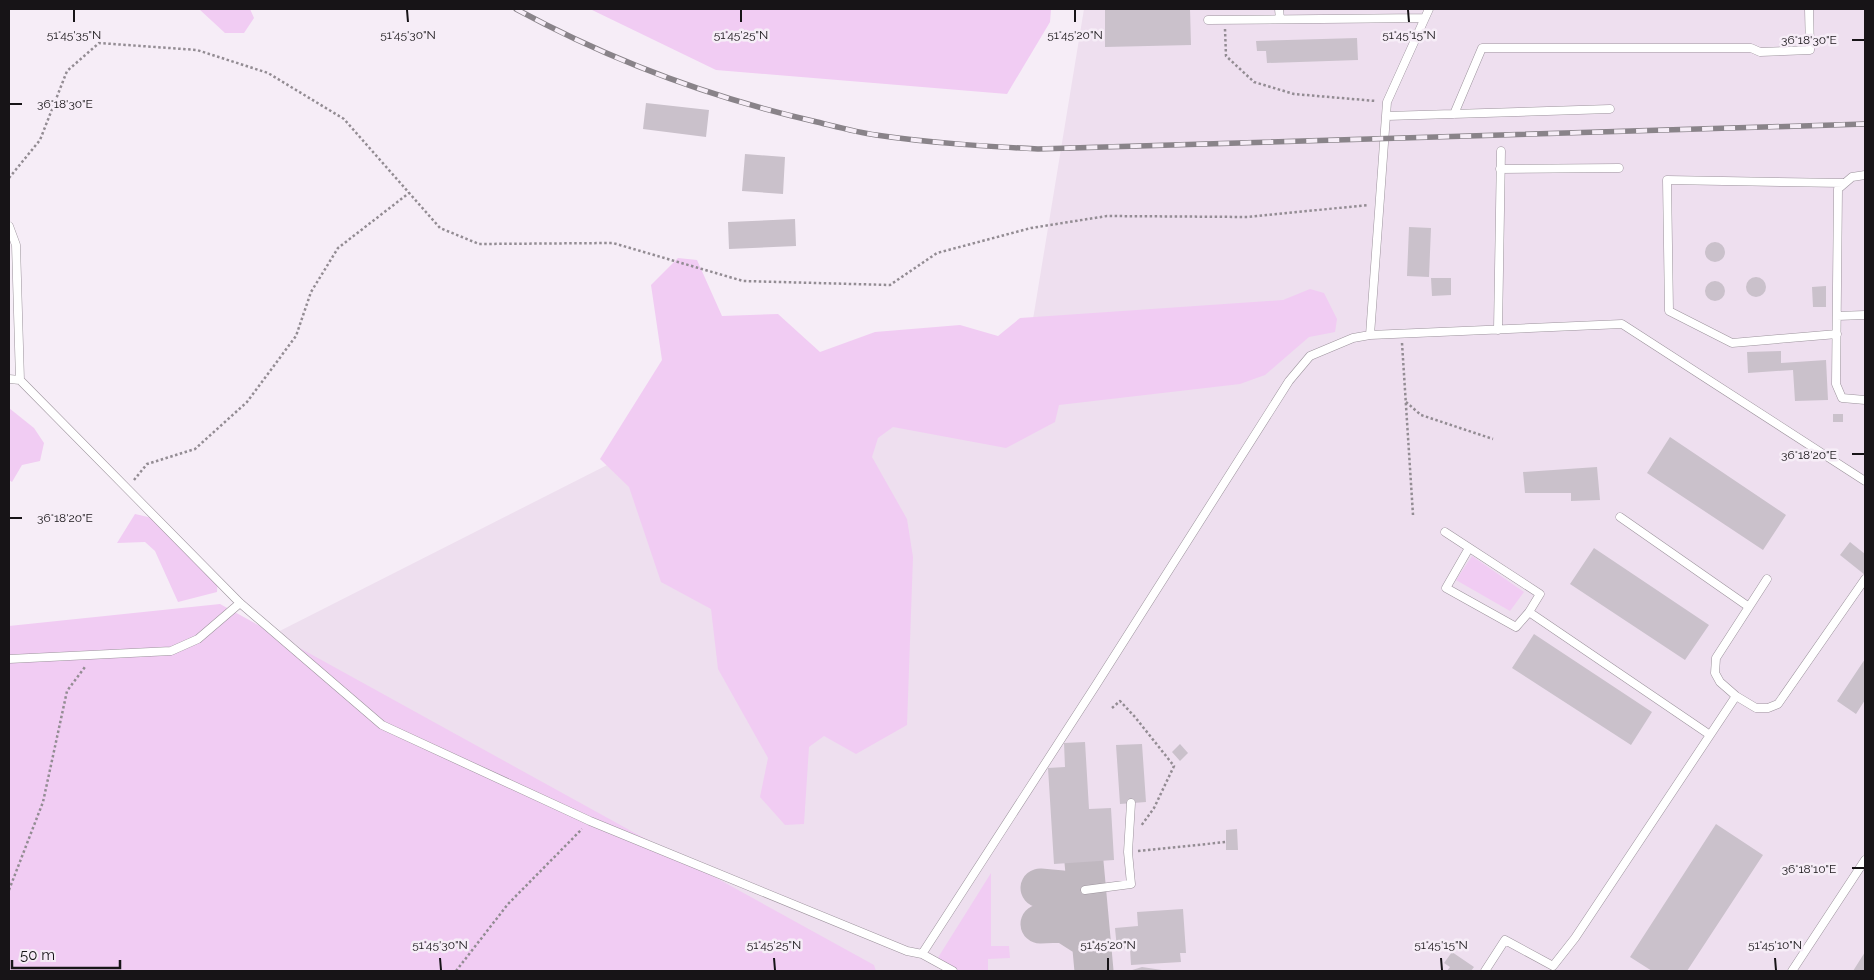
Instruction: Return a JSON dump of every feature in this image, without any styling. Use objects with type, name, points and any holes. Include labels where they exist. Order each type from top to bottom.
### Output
[{"type":"lane","points":[[1279,9],[1280,19]]},
{"type":"lane","points":[[1370,335],[1388,102],[1429,9]]},
{"type":"lane","points":[[1454,114],[1482,48],[1751,48],[1760,52],[1810,50],[1809,9]]},
{"type":"lane","points":[[1208,20],[1424,18]]},
{"type":"lane","points":[[1386,116],[1610,109]]},
{"type":"lane","points":[[1498,330],[1501,151]]},
{"type":"lane","points":[[1500,169],[1619,168]]},
{"type":"lane","points":[[1865,175],[1852,177],[1838,189],[1836,384],[1842,398],[1865,400]]},
{"type":"lane","points":[[1837,334],[1732,343],[1669,312],[1667,180],[1843,183]]},
{"type":"lane","points":[[9,226],[16,245],[20,380]]},
{"type":"lane","points":[[1837,316],[1865,315]]},
{"type":"lane","points":[[922,954],[1289,381],[1310,356],[1353,338],[1370,335],[1622,324],[1865,481]]},
{"type":"lane","points":[[9,378],[20,380],[240,603],[382,726],[590,821],[907,951],[922,954],[954,971]]},
{"type":"lane","points":[[1620,518],[1749,607]]},
{"type":"lane","points":[[1445,532],[1540,594],[1529,612],[1516,627],[1446,588],[1469,548]]},
{"type":"lane","points":[[1767,579],[1716,658],[1715,673],[1720,682],[1736,696],[1756,708],[1768,708],[1778,704],[1865,579]]},
{"type":"lane","points":[[9,659],[171,651],[198,639],[240,603]]},
{"type":"lane","points":[[1529,612],[1710,734]]},
{"type":"lane","points":[[1486,971],[1505,940],[1553,966],[1575,938],[1736,696]]},
{"type":"lane","points":[[1085,890],[1130,884],[1128,852],[1131,803]]},
{"type":"lane","points":[[1792,971],[1865,860]]},
{"type":"path","points":[[1224,20],[1226,56],[1254,82],[1294,94],[1388,102]]},
{"type":"path","points":[[9,178],[40,140],[67,71],[99,43],[197,50],[268,73],[344,119],[440,228],[479,244],[614,243],[743,281],[890,285],[937,253],[1031,228],[1107,216],[1248,217],[1380,203]]},
{"type":"path","points":[[127,488],[147,464],[195,449],[247,402],[296,336],[311,292],[338,248],[409,192]]},
{"type":"path","points":[[1401,334],[1413,515]]},
{"type":"path","points":[[1406,402],[1421,415],[1493,439]]},
{"type":"path","points":[[9,890],[43,802],[67,690],[80,671],[100,654]]},
{"type":"path","points":[[1112,708],[1120,702],[1135,717],[1174,766],[1154,808],[1130,842]]},
{"type":"path","points":[[456,971],[508,904],[590,821]]},
{"type":"path","points":[[1128,852],[1226,842]]},
{"type":"shaded area","points":[[199,9],[250,9],[254,18],[244,33],[225,33]]},
{"type":"shaded area","points":[[590,9],[1051,9],[1050,22],[1007,94],[716,70]]},
{"type":"shaded area","points":[[1084,9],[1865,9],[1865,971],[9,971],[9,768],[700,418],[1024,374]]},
{"type":"shaded area","points":[[678,258],[697,260],[722,316],[778,314],[820,352],[875,332],[960,325],[998,336],[1020,318],[1283,300],[1310,289],[1324,293],[1337,319],[1335,332],[1309,337],[1265,375],[1240,384],[1059,405],[1055,422],[1006,448],[893,427],[878,438],[872,457],[907,519],[913,557],[907,725],[856,754],[824,736],[809,747],[804,824],[785,825],[760,797],[768,758],[718,669],[711,609],[661,582],[629,487],[600,459],[662,360],[651,285]]},
{"type":"shaded area","points":[[9,408],[34,428],[44,443],[40,461],[22,465],[12,482],[9,480]]},
{"type":"shaded area","points":[[135,514],[161,520],[218,577],[217,592],[178,602],[155,551],[145,542],[117,543]]},
{"type":"shaded area","points":[[1472,556],[1524,592],[1510,611],[1456,580]]},
{"type":"shaded area","points":[[220,604],[874,965],[876,971],[9,971],[9,626]]},
{"type":"shaded area","points":[[991,873],[991,946],[1009,946],[1010,958],[988,959],[988,971],[948,971],[934,964]]},
{"type":"building","points":[[1105,9],[1190,9],[1191,45],[1105,47]]},
{"type":"building","points":[[1357,38],[1358,60],[1267,63],[1266,51],[1257,51],[1256,41]]},
{"type":"building","points":[[646,103],[709,110],[706,137],[643,129]]},
{"type":"building","points":[[745,154],[785,157],[783,194],[742,191]]},
{"type":"building","points":[[795,219],[796,246],[729,249],[728,222]]},
{"type":"building","points":[[1409,227],[1431,228],[1429,277],[1407,276]]},
{"type":"building","points":[[1715,242],[1722,245],[1725,252],[1722,259],[1715,262],[1708,259],[1705,252],[1708,245]]},
{"type":"building","points":[[1756,277],[1763,280],[1766,287],[1763,294],[1756,297],[1749,294],[1746,287],[1749,280]]},
{"type":"building","points":[[1431,278],[1451,278],[1451,295],[1432,296]]},
{"type":"building","points":[[1715,281],[1722,284],[1725,291],[1722,298],[1715,301],[1708,298],[1705,291],[1708,284]]},
{"type":"building","points":[[1826,286],[1826,307],[1813,307],[1812,287]]},
{"type":"building","points":[[1781,351],[1781,363],[1826,360],[1828,400],[1795,401],[1793,370],[1748,373],[1747,352]]},
{"type":"building","points":[[1833,414],[1843,414],[1843,422],[1833,422]]},
{"type":"building","points":[[1670,437],[1786,515],[1763,550],[1647,473]]},
{"type":"building","points":[[1597,467],[1600,500],[1571,501],[1571,493],[1525,493],[1523,472]]},
{"type":"building","points":[[1850,542],[1865,554],[1865,575],[1840,555]]},
{"type":"building","points":[[1594,548],[1709,625],[1685,660],[1570,584]]},
{"type":"building","points":[[1534,634],[1652,712],[1631,745],[1512,668]]},
{"type":"building","points":[[1865,659],[1865,700],[1856,714],[1837,701]]},
{"type":"building","points":[[1085,742],[1089,809],[1111,808],[1114,860],[1054,864],[1048,768],[1065,767],[1064,743]]},
{"type":"building","points":[[1142,744],[1146,802],[1120,804],[1116,745]]},
{"type":"building","points":[[1180,744],[1188,753],[1180,761],[1172,752]]},
{"type":"building","points":[[1716,824],[1763,855],[1687,971],[1652,971],[1630,957]]},
{"type":"building","points":[[1237,829],[1238,850],[1226,850],[1226,830]]},
{"type":"building","points":[[1183,909],[1186,953],[1180,953],[1181,962],[1131,965],[1130,948],[1117,949],[1115,928],[1138,926],[1137,912]]},
{"type":"building","points":[[1452,952],[1474,967],[1471,971],[1447,971],[1450,967],[1444,963]]},
{"type":"building","points":[[1865,952],[1865,971],[1853,971]]},
{"type":"building","points":[[1142,967],[1162,970],[1162,971],[1129,971]]},
{"type":"taxiway","points":[[1084,862],[1094,971]]},
{"type":"taxiway","points":[[1040,888],[1062,890],[1087,906]]},
{"type":"taxiway","points":[[1040,924],[1064,923],[1089,939]]},
{"type":"railway","points":[[516,9],[587,45],[624,61],[736,101],[860,132],[896,138],[957,144],[1038,149],[1865,124]]}]
